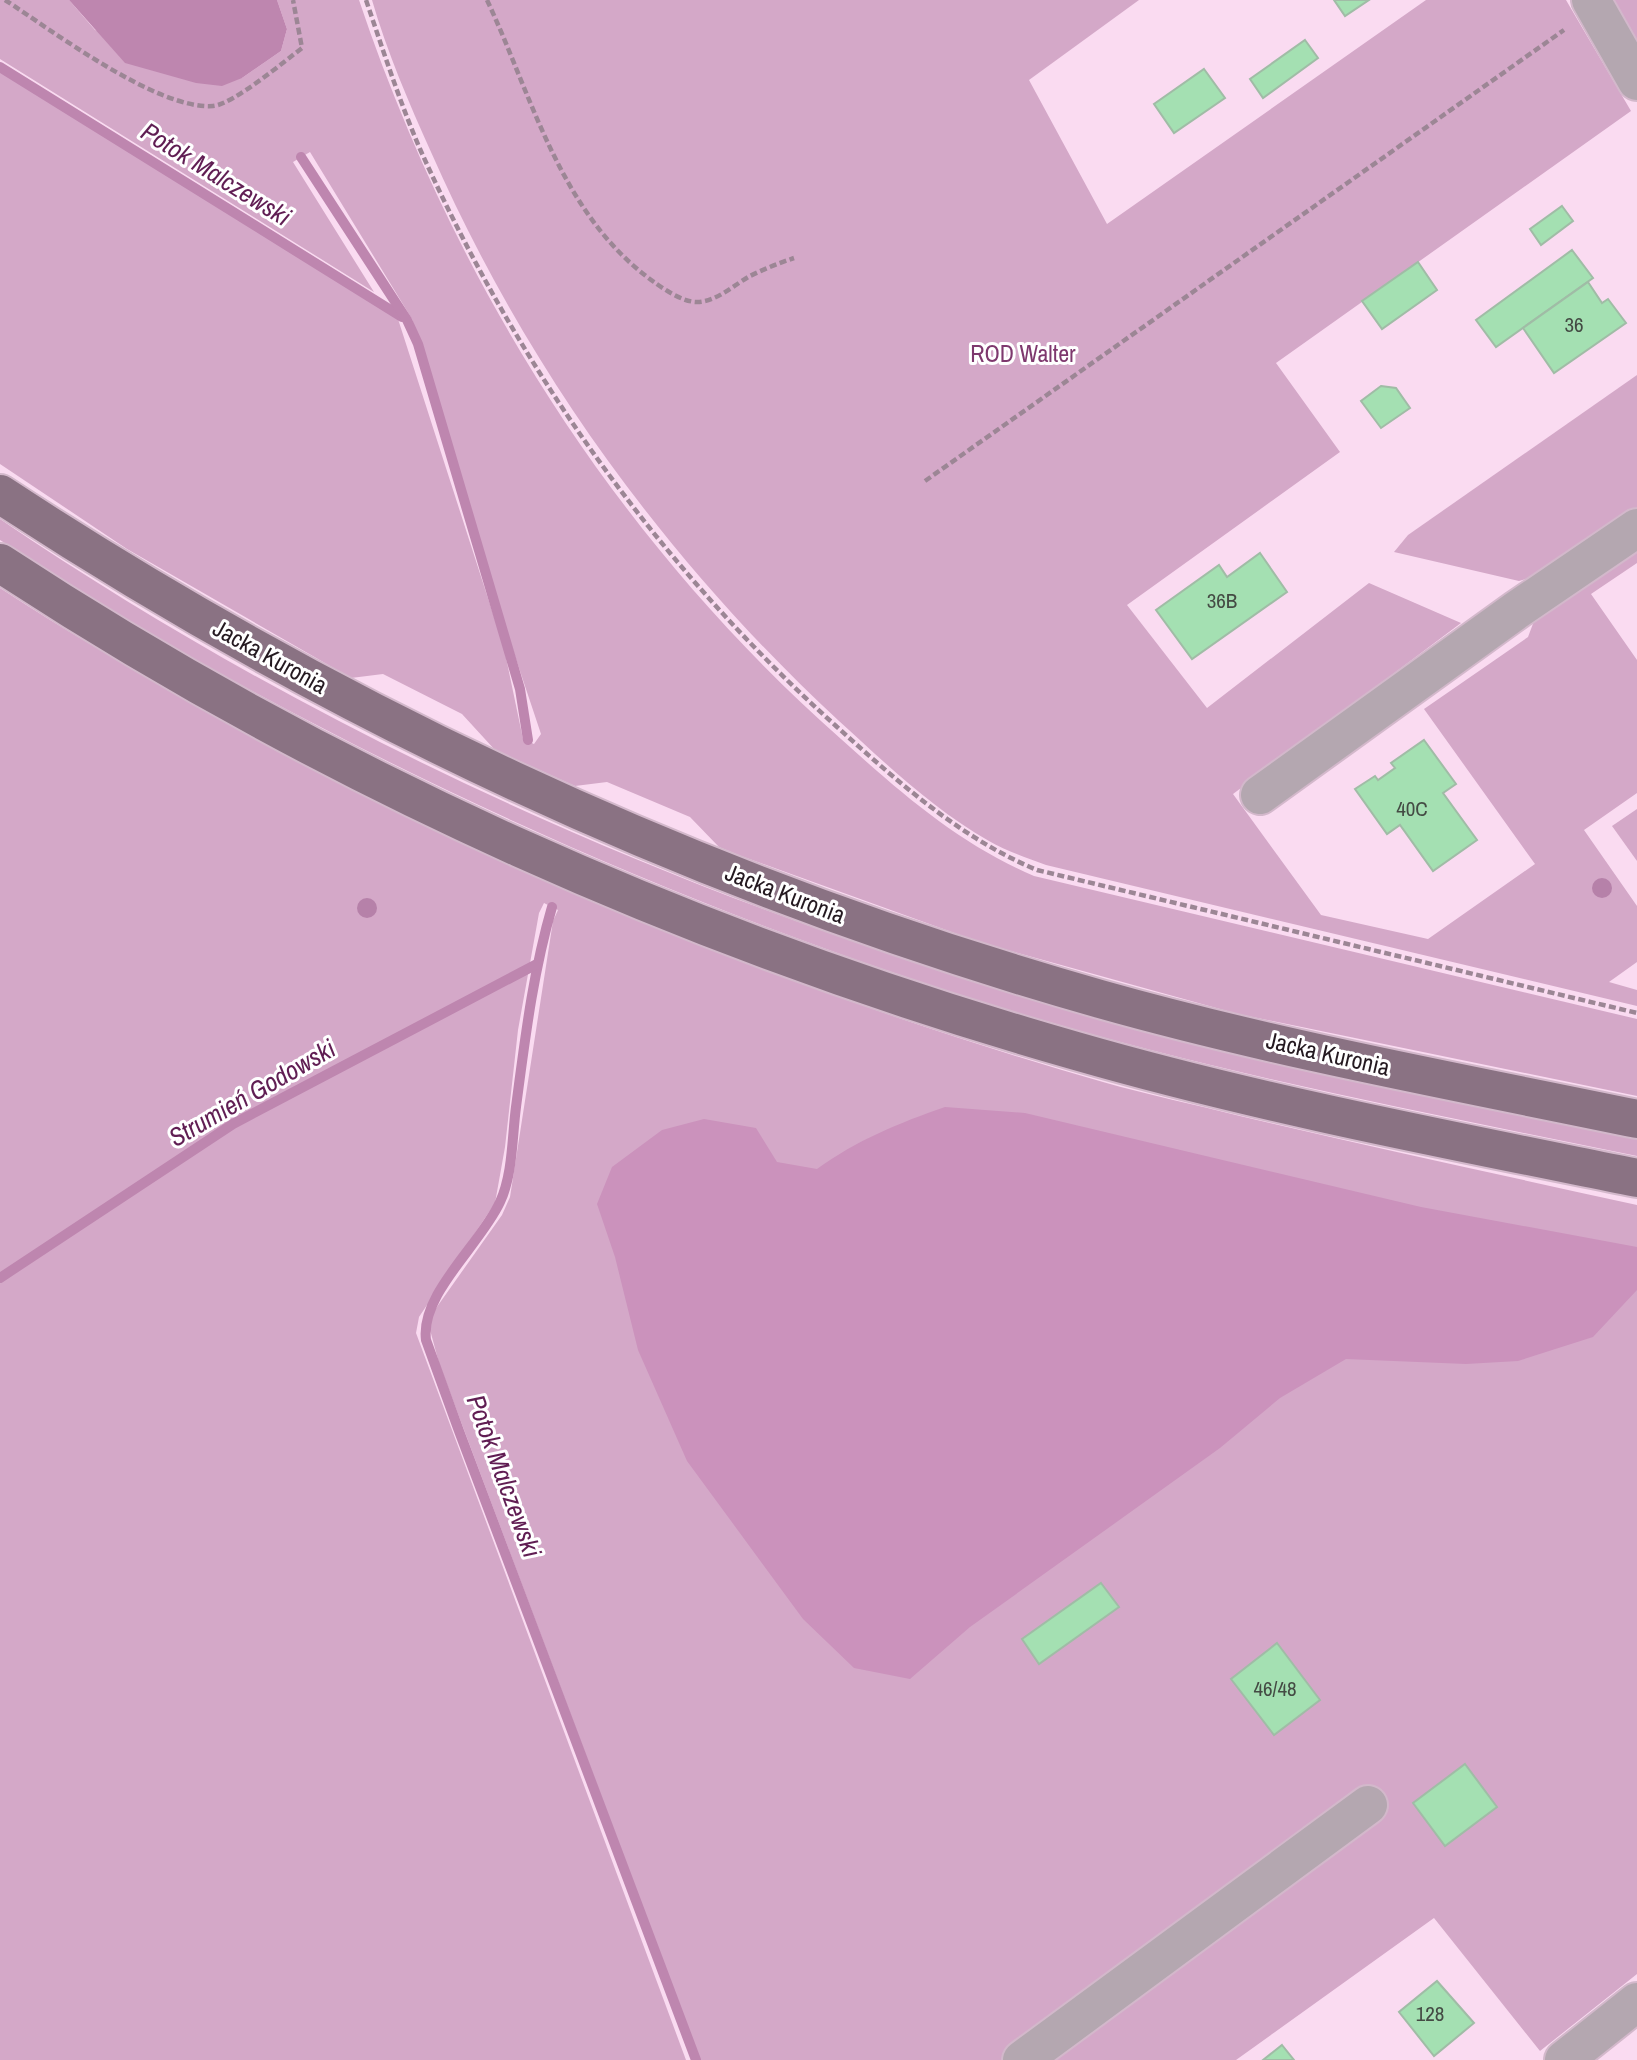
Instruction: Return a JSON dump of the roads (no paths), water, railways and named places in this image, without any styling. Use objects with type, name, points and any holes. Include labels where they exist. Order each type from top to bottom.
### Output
[{"type":"main road","name":"Jacka Kuronia","points":[[0,494],[182,608],[401,727],[607,823],[751,882],[935,948],[1139,1009],[1351,1060],[1637,1119]]},
{"type":"main road","points":[[0,563],[208,690],[380,781],[559,865],[792,960],[974,1021],[1132,1067],[1319,1112],[1637,1178]]},
{"type":"street","points":[[1593,3],[1637,81]]},
{"type":"street","points":[[1260,795],[1518,609],[1637,528]]},
{"type":"street","points":[[1022,2060],[1368,1805]]},
{"type":"street","points":[[1564,2060],[1637,2002]]},
{"type":"waterway","name":"Potok Malczewski","points":[[0,67],[402,317]]},
{"type":"waterway","name":"Potok Malczewski","points":[[301,157],[407,320],[418,344],[520,689],[528,740]]},
{"type":"waterway","name":"Potok Malczewski","points":[[552,907],[530,1006],[510,1168],[504,1191],[491,1218],[432,1305],[426,1340],[696,2060]]},
{"type":"waterway","name":"Strumień Godowski","points":[[0,1278],[233,1124],[537,964]]},
{"type":"park label","name":"ROD Walter","points":[[1023,354]]}]
